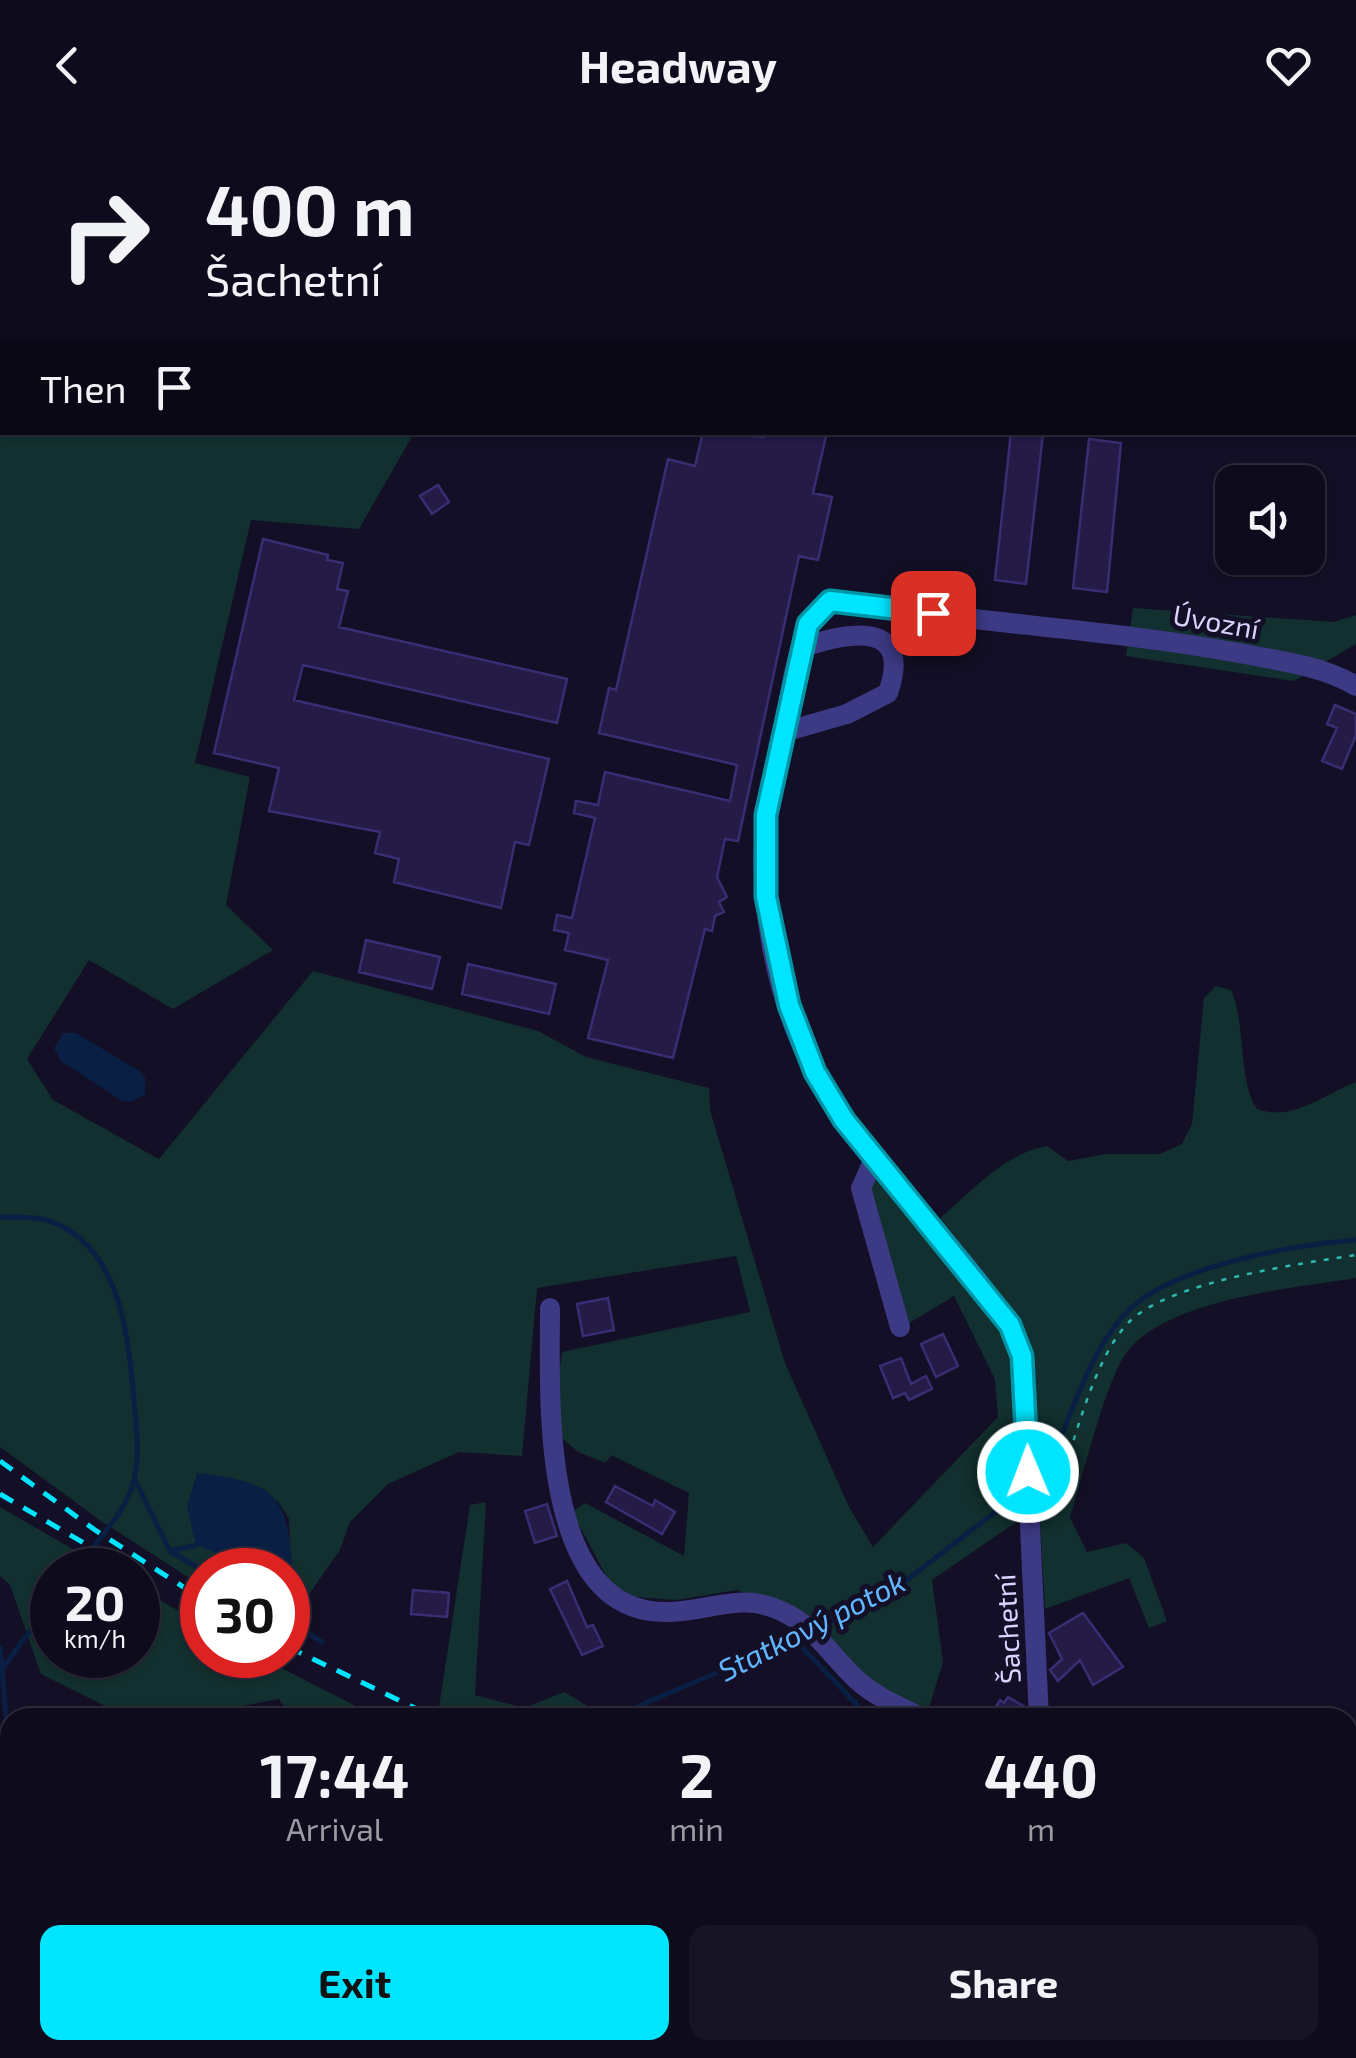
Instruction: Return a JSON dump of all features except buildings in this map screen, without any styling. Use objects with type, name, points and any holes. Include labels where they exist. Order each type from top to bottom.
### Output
[{"type":"street","name":"Šachetní","points":[[1039,1708],[1022,1356],[1010,1325],[844,1120],[815,1072],[789,1005],[771,930],[764,864],[766,815],[808,624],[830,601],[1061,628]]},
{"type":"street","name":"Úvozní","points":[[1061,628],[1132,634],[1292,663],[1335,674],[1356,686]]},
{"type":"street","points":[[784,732],[870,704],[888,693],[897,668],[891,648],[877,637],[858,633],[804,646]]},
{"type":"street","points":[[875,1157],[861,1188],[900,1327]]},
{"type":"street","points":[[550,1308],[550,1432],[556,1479],[579,1552],[601,1589],[632,1605],[663,1612],[736,1600],[793,1616],[859,1683],[905,1708]]},
{"type":"path","points":[[1029,1510],[1058,1489],[1102,1366],[1130,1321],[1173,1296],[1272,1268],[1356,1255]]},
{"type":"green space","points":[[0,435],[413,435],[359,529],[251,520],[195,763],[250,777],[226,905],[273,950],[173,1009],[89,960],[27,1059],[53,1100],[159,1159],[313,971],[538,1031],[586,1057],[709,1088],[710,1110],[785,1363],[849,1507],[873,1547],[998,1417],[995,1379],[954,1296],[906,1325],[867,1202],[873,1174],[953,1265],[1006,1343],[1017,1384],[1022,1518],[932,1580],[943,1662],[929,1708],[862,1678],[796,1614],[737,1590],[676,1600],[635,1597],[610,1583],[572,1512],[585,1503],[684,1556],[689,1493],[611,1455],[606,1463],[578,1452],[559,1436],[556,1394],[562,1352],[750,1312],[736,1256],[537,1288],[522,1456],[459,1452],[388,1484],[350,1522],[340,1550],[310,1593],[310,1548],[290,1548],[289,1519],[277,1500],[267,1548],[180,1548],[180,1572],[160,1559],[160,1548],[143,1548],[0,1447]]},
{"type":"green space","points":[[1133,608],[1334,622],[1356,615],[1356,644],[1294,681],[1126,656]]},
{"type":"green space","points":[[1216,986],[1231,990],[1236,1003],[1247,1084],[1257,1109],[1296,1109],[1356,1082],[1356,1278],[1267,1292],[1201,1308],[1171,1319],[1127,1352],[1103,1406],[1070,1518],[1087,1552],[1126,1543],[1144,1558],[1167,1621],[1149,1628],[1129,1578],[1045,1609],[1030,1353],[984,1274],[940,1218],[990,1174],[1032,1150],[1047,1146],[1068,1161],[1106,1154],[1160,1154],[1182,1144],[1192,1124],[1204,998]]},
{"type":"green space","points":[[486,1502],[475,1695],[524,1708],[439,1707],[470,1505]]},
{"type":"green space","points":[[0,1507],[71,1548],[30,1548],[30,1642],[10,1585],[0,1576]]},
{"type":"green space","points":[[160,1600],[180,1612],[180,1678],[301,1678],[359,1708],[285,1708],[279,1699],[232,1708],[109,1708],[49,1678],[160,1678]]},
{"type":"green space","points":[[564,1692],[591,1708],[524,1708]]},
{"type":"water","points":[[63,1033],[76,1033],[138,1070],[145,1077],[145,1094],[131,1102],[122,1101],[61,1061],[54,1048]]},
{"type":"water","points":[[197,1473],[242,1480],[270,1494],[279,1505],[290,1548],[196,1545],[187,1507]]},
{"type":"waterway","points":[[0,1217],[41,1219],[70,1231],[103,1266],[122,1313],[133,1388],[136,1469],[124,1504],[92,1548]]},
{"type":"waterway","name":"Statkový potok","points":[[1056,1449],[1106,1339],[1131,1308],[1152,1293],[1177,1280],[1238,1260],[1356,1240]]},
{"type":"waterway","points":[[135,1480],[170,1551],[180,1557]]},
{"type":"waterway","name":"Statkový potok","points":[[818,1628],[895,1589],[999,1509]]},
{"type":"waterway","points":[[170,1551],[196,1545]]},
{"type":"waterway","points":[[5,1708],[2,1669],[30,1631]]},
{"type":"waterway","points":[[310,1635],[322,1642]]},
{"type":"waterway","name":"Statkový potok","points":[[634,1708],[804,1636]]},
{"type":"waterway","points":[[796,1641],[860,1708]]},
{"type":"waterway","points":[[0,1648],[2,1666]]},
{"type":"railway","points":[[0,1461],[95,1530],[180,1585]]},
{"type":"railway","points":[[0,1494],[92,1548]]},
{"type":"railway","points":[[310,1658],[415,1708]]},
{"type":"route","points":[[933,613],[858,601],[830,601],[808,624],[766,815],[766,897],[789,1005],[815,1072],[844,1120],[1010,1325],[1022,1356],[1028,1472]]}]
